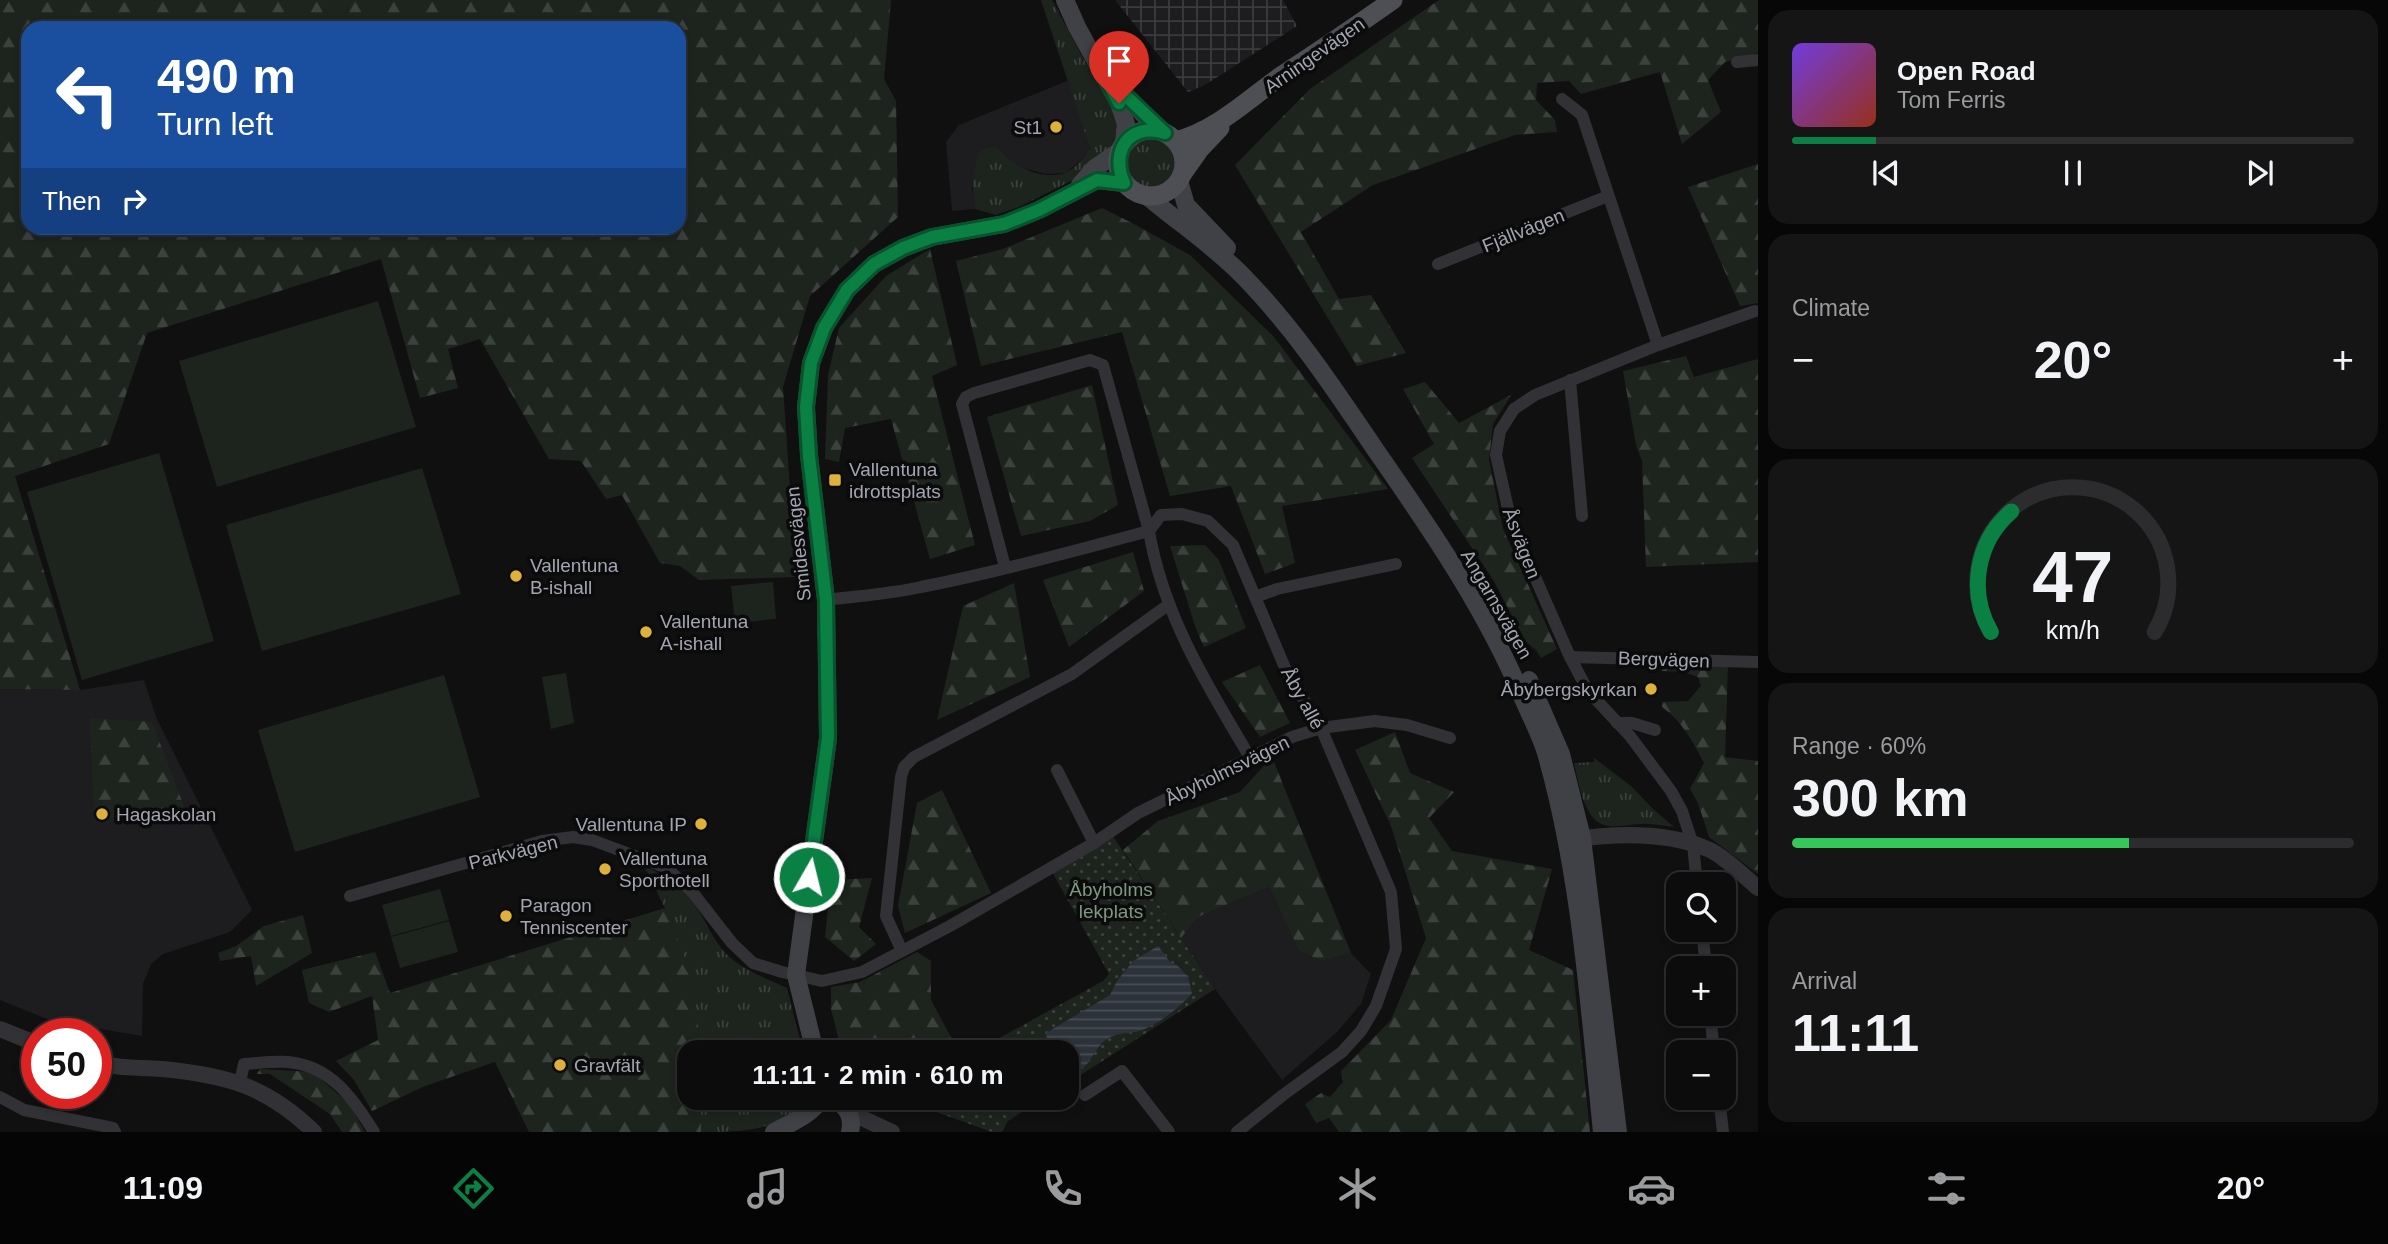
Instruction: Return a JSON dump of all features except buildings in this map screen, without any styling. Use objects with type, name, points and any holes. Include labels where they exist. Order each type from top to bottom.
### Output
[{"type":"main road","points":[[1065,0],[1097,62],[1119,103],[1126,124],[1118,163],[1124,183],[1136,193],[1147,196],[1164,194],[1181,177],[1183,154],[1170,137],[1125,95],[1097,62]]},
{"type":"main road","name":"Arningevägen","points":[[1170,137],[1194,136],[1236,111],[1279,78],[1393,0]]},
{"type":"main road","name":"Arningevägen","points":[[1181,177],[1200,149],[1236,111]]},
{"type":"main road","points":[[1122,147],[1132,136],[1142,131],[1152,130],[1170,137]]},
{"type":"main road","name":"Smidesvägen","points":[[1076,190],[1095,168],[1122,147]]},
{"type":"main road","name":"Angarnsvägen","points":[[1181,177],[1186,205],[1282,308],[1337,378],[1483,595],[1526,674],[1561,754],[1618,1132]]},
{"type":"main road","name":"Smidesvägen","points":[[812,1040],[796,975],[828,738],[826,600],[806,407],[811,363],[824,328],[847,290],[874,264],[903,248],[932,237],[1004,224],[1039,210],[1097,180],[1124,183]]},
{"type":"main road","name":"Angarnsvägen","points":[[1147,196],[1208,244],[1242,276],[1304,345],[1409,498],[1479,610],[1513,673],[1545,750],[1575,839],[1575,882],[1602,1132]]},
{"type":"main road","points":[[774,1132],[806,1110]]},
{"type":"main road","points":[[810,1132],[807,1121],[811,1110]]},
{"type":"main road","points":[[847,1110],[852,1122],[850,1132]]},
{"type":"street","points":[[1737,62],[1758,60]]},
{"type":"street","points":[[1562,99],[1582,115],[1658,345]]},
{"type":"street","name":"Fjällvägen","points":[[1438,264],[1608,195]]},
{"type":"street","name":"Åsvägen","points":[[1696,872],[1693,845],[1682,811],[1671,791],[1630,736],[1588,691],[1570,657],[1511,522],[1496,455],[1500,431],[1514,409],[1535,395],[1658,345],[1755,311]]},
{"type":"street","points":[[1005,567],[962,404],[966,397],[974,393],[1090,360],[1103,365],[1168,605],[1194,661],[1251,759]]},
{"type":"street","points":[[1570,380],[1583,516]]},
{"type":"street","name":"Åby allé","points":[[1149,531],[1161,515],[1182,514],[1208,521],[1233,545],[1286,670],[1321,728],[1391,892],[1396,949],[1376,1006],[1361,1031],[1342,1052],[1283,1094],[1237,1132]]},
{"type":"street","points":[[826,600],[919,588],[1149,531]]},
{"type":"street","points":[[1255,597],[1278,589],[1396,564]]},
{"type":"street","points":[[902,951],[886,916],[904,767],[914,757],[1072,674],[1168,605]]},
{"type":"street","name":"Bergvägen","points":[[1570,657],[1758,662]]},
{"type":"street","name":"Åbyholmsvägen","points":[[796,975],[822,981],[862,972],[1094,844],[1138,813],[1292,737],[1321,728],[1375,720],[1407,725],[1450,738]]},
{"type":"street","points":[[1617,723],[1632,723],[1655,730]]},
{"type":"street","points":[[1057,770],[1094,844]]},
{"type":"street","points":[[1575,839],[1657,835],[1712,851],[1758,888]]},
{"type":"street","name":"Parkvägen","points":[[350,896],[542,841],[573,837],[602,843],[667,868],[673,866],[732,943],[753,963],[796,975]]},
{"type":"street","points":[[0,1029],[21,1038]]},
{"type":"street","points":[[240,1082],[244,1063],[289,1062],[324,1072],[354,1100],[374,1132]]},
{"type":"street","points":[[112,1064],[166,1069],[240,1082],[275,1099],[314,1132]]},
{"type":"street","points":[[1085,1095],[1122,1071],[1169,1132]]},
{"type":"street","points":[[0,1097],[24,1110],[90,1127],[113,1128],[115,1132]]},
{"type":"street","points":[[854,1110],[892,1132]]},
{"type":"street","points":[[1720,1110],[1723,1132]]},
{"type":"shaded area","points":[[1115,0],[1283,0],[1297,26],[1205,85],[1188,92]]},
{"type":"shaded area","points":[[1069,80],[1090,148],[1081,160],[1066,173],[1045,174],[1023,168],[1004,158],[972,187],[975,209],[952,211],[946,142],[959,125]]},
{"type":"shaded area","name":"Hagaskolan","points":[[144,680],[156,717],[252,910],[230,932],[163,954],[151,964],[143,984],[142,1036],[112,1031],[112,1018],[45,1018],[0,1000],[0,689],[80,690]]},
{"type":"shaded area","points":[[1269,887],[1299,951],[1322,961],[1351,953],[1371,974],[1361,1004],[1337,1032],[1282,1080],[1181,938],[1198,917]]},
{"type":"shaded area","points":[[1158,946],[1170,962],[1188,977],[1192,993],[1175,1010],[1153,1025],[1107,1039],[1079,1070],[1079,1040],[1047,1040],[1046,1033],[1110,995],[1133,961]]},
{"type":"green space","points":[[0,0],[891,0],[884,79],[896,101],[898,217],[810,296],[783,387],[796,577],[699,580],[680,566],[660,563],[622,495],[606,499],[581,461],[549,459],[480,339],[448,349],[458,388],[420,398],[381,259],[147,333],[109,444],[15,476],[80,690],[0,689]]},
{"type":"green space","points":[[1041,0],[1052,0],[1083,58],[1116,111],[1120,128],[1109,153],[1073,180],[1019,207],[996,215],[975,209],[973,178],[982,150],[996,146],[1009,159],[1027,170],[1058,175],[1071,170],[1090,148]]},
{"type":"green space","points":[[1439,0],[1758,0],[1758,53],[1725,62],[1708,80],[1721,112],[1682,144],[1660,72],[1581,94],[1569,81],[1537,83],[1536,100],[1555,120],[1557,132],[1515,135],[1373,185],[1301,232],[1339,299],[1371,295],[1406,353],[1357,366],[1235,165],[1310,89]]},
{"type":"green space","points":[[1150,138],[1167,146],[1175,163],[1167,180],[1150,188],[1133,180],[1125,163],[1133,146]]},
{"type":"green space","points":[[1758,164],[1758,303],[1740,306],[1688,187]]},
{"type":"green space","points":[[1102,208],[1190,255],[1274,337],[1388,489],[1282,506],[1295,563],[1265,574],[1231,486],[1170,496],[1122,332],[981,366],[956,261],[1003,249]]},
{"type":"green space","points":[[930,249],[957,365],[932,376],[975,545],[930,559],[891,419],[845,428],[839,462],[825,459],[828,375],[839,328],[886,276]]},
{"type":"green space","points":[[378,301],[416,427],[217,487],[179,361]]},
{"type":"green space","points":[[1686,356],[1694,377],[1758,359],[1758,562],[1646,567],[1642,461],[1636,445],[1623,371]]},
{"type":"green space","points":[[1425,382],[1459,423],[1511,395],[1493,424],[1489,460],[1503,529],[1557,649],[1541,658],[1525,641],[1494,581],[1412,458],[1434,444],[1403,389]]},
{"type":"green space","points":[[1092,385],[1118,505],[1090,521],[1021,536],[987,417]]},
{"type":"green space","points":[[159,453],[214,641],[82,680],[27,492]]},
{"type":"green space","points":[[422,468],[461,594],[262,651],[226,525]]},
{"type":"green space","points":[[1205,545],[1219,560],[1246,628],[1204,647],[1170,546]]},
{"type":"green space","points":[[1133,552],[1144,591],[1069,647],[1043,580]]},
{"type":"green space","points":[[773,582],[776,619],[735,623],[731,586]]},
{"type":"green space","points":[[1014,583],[1030,677],[937,720],[963,606]]},
{"type":"green space","points":[[1658,661],[1728,664],[1725,757],[1758,761],[1758,874],[1709,837],[1698,803],[1690,789],[1704,763],[1681,725],[1662,707],[1662,702],[1688,701],[1701,686],[1698,677],[1683,672],[1662,671]]},
{"type":"green space","points":[[1260,665],[1290,723],[1260,737],[1222,682]]},
{"type":"green space","points":[[566,673],[574,723],[551,729],[542,677]]},
{"type":"green space","points":[[444,675],[480,797],[295,852],[258,730]]},
{"type":"green space","points":[[90,718],[152,722],[188,817],[94,819]]},
{"type":"green space","points":[[1395,732],[1410,773],[1454,792],[1429,818],[1452,851],[1552,869],[1529,950],[1573,970],[1590,1132],[1339,1132],[1329,1118],[1316,1123],[1305,1104],[1321,1093],[1330,1097],[1343,1082],[1341,1071],[1391,1020],[1426,938],[1391,826],[1355,750]]},
{"type":"green space","points":[[1272,757],[1351,953],[1322,961],[1299,951],[1269,887],[1198,917],[1181,938],[1123,850],[1158,821],[1240,792]]},
{"type":"green space","points":[[1594,758],[1631,786],[1674,827],[1645,824],[1608,826],[1596,821],[1580,790],[1574,763],[1594,762]]},
{"type":"green space","points":[[942,790],[991,893],[905,933],[898,906],[917,803]]},
{"type":"green space","name":"Åbyholms lekplats","points":[[1110,832],[1215,989],[1079,1076],[1079,1040],[996,1040],[1103,981],[1109,974],[1050,868]]},
{"type":"green space","points":[[644,866],[660,874],[687,896],[727,955],[752,972],[787,988],[800,1040],[700,1040],[665,908]]},
{"type":"green space","points":[[872,878],[859,927],[876,944],[854,961],[825,937],[831,880]]},
{"type":"green space","points":[[440,889],[449,920],[391,936],[382,905]]},
{"type":"green space","points":[[665,908],[692,975],[700,1040],[677,1040],[677,1110],[701,1110],[701,1132],[529,1132],[495,1062],[425,1086],[372,1111],[354,1080],[336,1061],[378,1040],[372,996],[329,1012],[309,1003],[302,970],[375,952],[390,993]]},
{"type":"green space","points":[[303,915],[312,953],[256,986],[251,956],[220,961],[218,953],[236,946],[264,926]]},
{"type":"green space","points":[[449,921],[458,952],[400,968],[391,937]]},
{"type":"green space","points":[[917,952],[931,961],[931,1000],[953,1040],[839,1040],[831,1009],[831,987],[860,982]]},
{"type":"green space","points":[[260,1069],[313,1072],[350,1105],[365,1132],[342,1132],[330,1114],[270,1074],[257,1074]]},
{"type":"green space","points":[[701,1110],[795,1110],[786,1117],[760,1128],[701,1132]]},
{"type":"green space","points":[[931,1110],[1025,1110],[1008,1121],[1002,1132],[992,1132]]},
{"type":"place","name":"St1","points":[[1056,127]]},
{"type":"place","name":"Vallentuna idrottsplats","points":[[835,480]]},
{"type":"place","name":"Vallentuna B-ishall","points":[[516,576]]},
{"type":"place","name":"Vallentuna A-ishall","points":[[646,632]]},
{"type":"place","name":"Åbybergskyrkan","points":[[1651,689]]},
{"type":"place","name":"Hagaskolan","points":[[102,814]]},
{"type":"place","name":"Vallentuna IP","points":[[701,824]]},
{"type":"place","name":"Vallentuna Sporthotell","points":[[605,869]]},
{"type":"place","name":"Paragon Tenniscenter","points":[[506,916]]},
{"type":"place","name":"Gravfält","points":[[560,1065]]},
{"type":"route","points":[[809,877],[828,738],[826,600],[806,407],[811,363],[824,328],[847,290],[874,264],[903,248],[932,237],[1004,224],[1039,210],[1097,180],[1124,183],[1118,163],[1124,144],[1142,131],[1165,133],[1125,95],[1097,62],[1119,103]]}]
